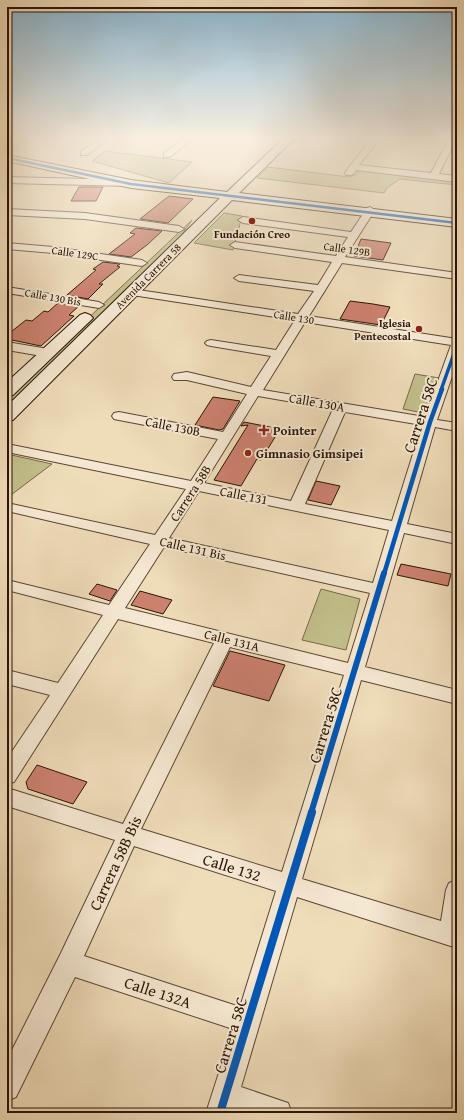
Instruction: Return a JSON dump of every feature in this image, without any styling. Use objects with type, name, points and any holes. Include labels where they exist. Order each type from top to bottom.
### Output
[{"type":"main road","points":[[199,189],[457,223]]},
{"type":"main road","name":"Avenida Carrera 58","points":[[137,268],[178,229],[227,189]]},
{"type":"main road","name":"Avenida Carrera 58","points":[[7,416],[132,292],[224,192]]},
{"type":"main road","points":[[369,211],[457,220]]},
{"type":"main road","name":"Avenida Carrera 58","points":[[7,391],[110,294]]},
{"type":"street","name":"Carrera 58B","points":[[7,776],[158,541],[196,485],[369,211]]},
{"type":"street","points":[[7,212],[85,216],[178,229]]},
{"type":"street","points":[[243,220],[353,235]]},
{"type":"street","name":"Calle 129C","points":[[7,246],[53,250],[137,268]]},
{"type":"street","name":"Calle 129B","points":[[234,246],[457,276]]},
{"type":"street","points":[[239,278],[319,288]]},
{"type":"street","name":"Calle 130 Bis","points":[[7,290],[99,305]]},
{"type":"street","name":"Calle 130","points":[[132,292],[457,344]]},
{"type":"street","points":[[211,343],[279,354]]},
{"type":"street","name":"Carrera 58C","points":[[222,1104],[430,422],[457,344]]},
{"type":"street","points":[[7,346],[48,353]]},
{"type":"street","name":"Calle 130A","points":[[178,377],[187,376],[255,392],[457,427]]},
{"type":"street","points":[[297,506],[341,407]]},
{"type":"street","name":"Calle 130B","points":[[119,416],[226,437]]},
{"type":"street","name":"Calle 131","points":[[7,448],[457,539]]},
{"type":"street","name":"Calle 131 Bis","points":[[7,506],[379,590]]},
{"type":"street","name":"Calle 131A","points":[[7,585],[457,697]]},
{"type":"street","name":"Carrera 58B Bis","points":[[7,1088],[224,638]]},
{"type":"street","points":[[7,676],[62,691]]},
{"type":"street","name":"Calle 132","points":[[7,797],[454,936]]},
{"type":"street","points":[[454,936],[457,890]]},
{"type":"street","name":"Calle 132A","points":[[69,962],[248,1022]]},
{"type":"street","points":[[222,1104],[278,1113]]},
{"type":"shaded area","points":[[352,189],[386,189],[384,193]]},
{"type":"shaded area","points":[[224,213],[242,216],[233,250],[194,243]]},
{"type":"shaded area","points":[[192,220],[178,240],[7,406],[7,395]]},
{"type":"shaded area","points":[[415,374],[439,378],[428,414],[403,409]]},
{"type":"shaded area","points":[[7,454],[52,464],[7,498]]},
{"type":"shaded area","points":[[321,589],[360,599],[346,650],[302,640]]},
{"type":"building","points":[[78,189],[102,189],[96,201],[71,201]]},
{"type":"building","points":[[169,196],[193,199],[168,223],[140,219]]},
{"type":"building","points":[[136,228],[162,231],[131,257],[109,254],[135,234],[130,233]]},
{"type":"building","points":[[361,239],[391,243],[383,260],[354,256]]},
{"type":"building","points":[[103,262],[120,264],[117,266],[120,267],[99,284],[103,284],[88,299],[67,295],[96,270],[93,269]]},
{"type":"building","points":[[350,301],[390,307],[381,325],[340,319]]},
{"type":"building","points":[[58,303],[79,306],[69,315],[74,316],[41,346],[7,339],[7,335],[26,320],[32,321],[44,311],[48,312]]},
{"type":"building","points":[[213,397],[240,401],[223,429],[219,430],[195,425]]},
{"type":"building","points":[[244,422],[280,429],[261,460],[257,459],[241,486],[214,480],[248,425],[241,426]]},
{"type":"building","points":[[316,481],[340,486],[331,505],[308,500]]},
{"type":"building","points":[[401,564],[451,574],[448,586],[397,575]]},
{"type":"building","points":[[97,584],[117,590],[110,601],[89,594]]},
{"type":"building","points":[[140,591],[172,600],[163,614],[131,605]]},
{"type":"building","points":[[230,651],[285,665],[269,701],[213,686]]},
{"type":"building","points":[[37,765],[87,782],[73,804],[28,789],[26,782]]},
{"type":"cycle path","points":[[175,189],[457,223]]},
{"type":"cycle path","points":[[220,1113],[430,422],[457,345]]},
{"type":"place","name":"Fundación Creo","points":[[252,221]]},
{"type":"place","name":"Iglesia Pentecostal","points":[[419,329]]},
{"type":"place","name":"Pointer","points":[[264,430]]},
{"type":"place","name":"Gimnasio Gimsipei","points":[[248,453]]}]
